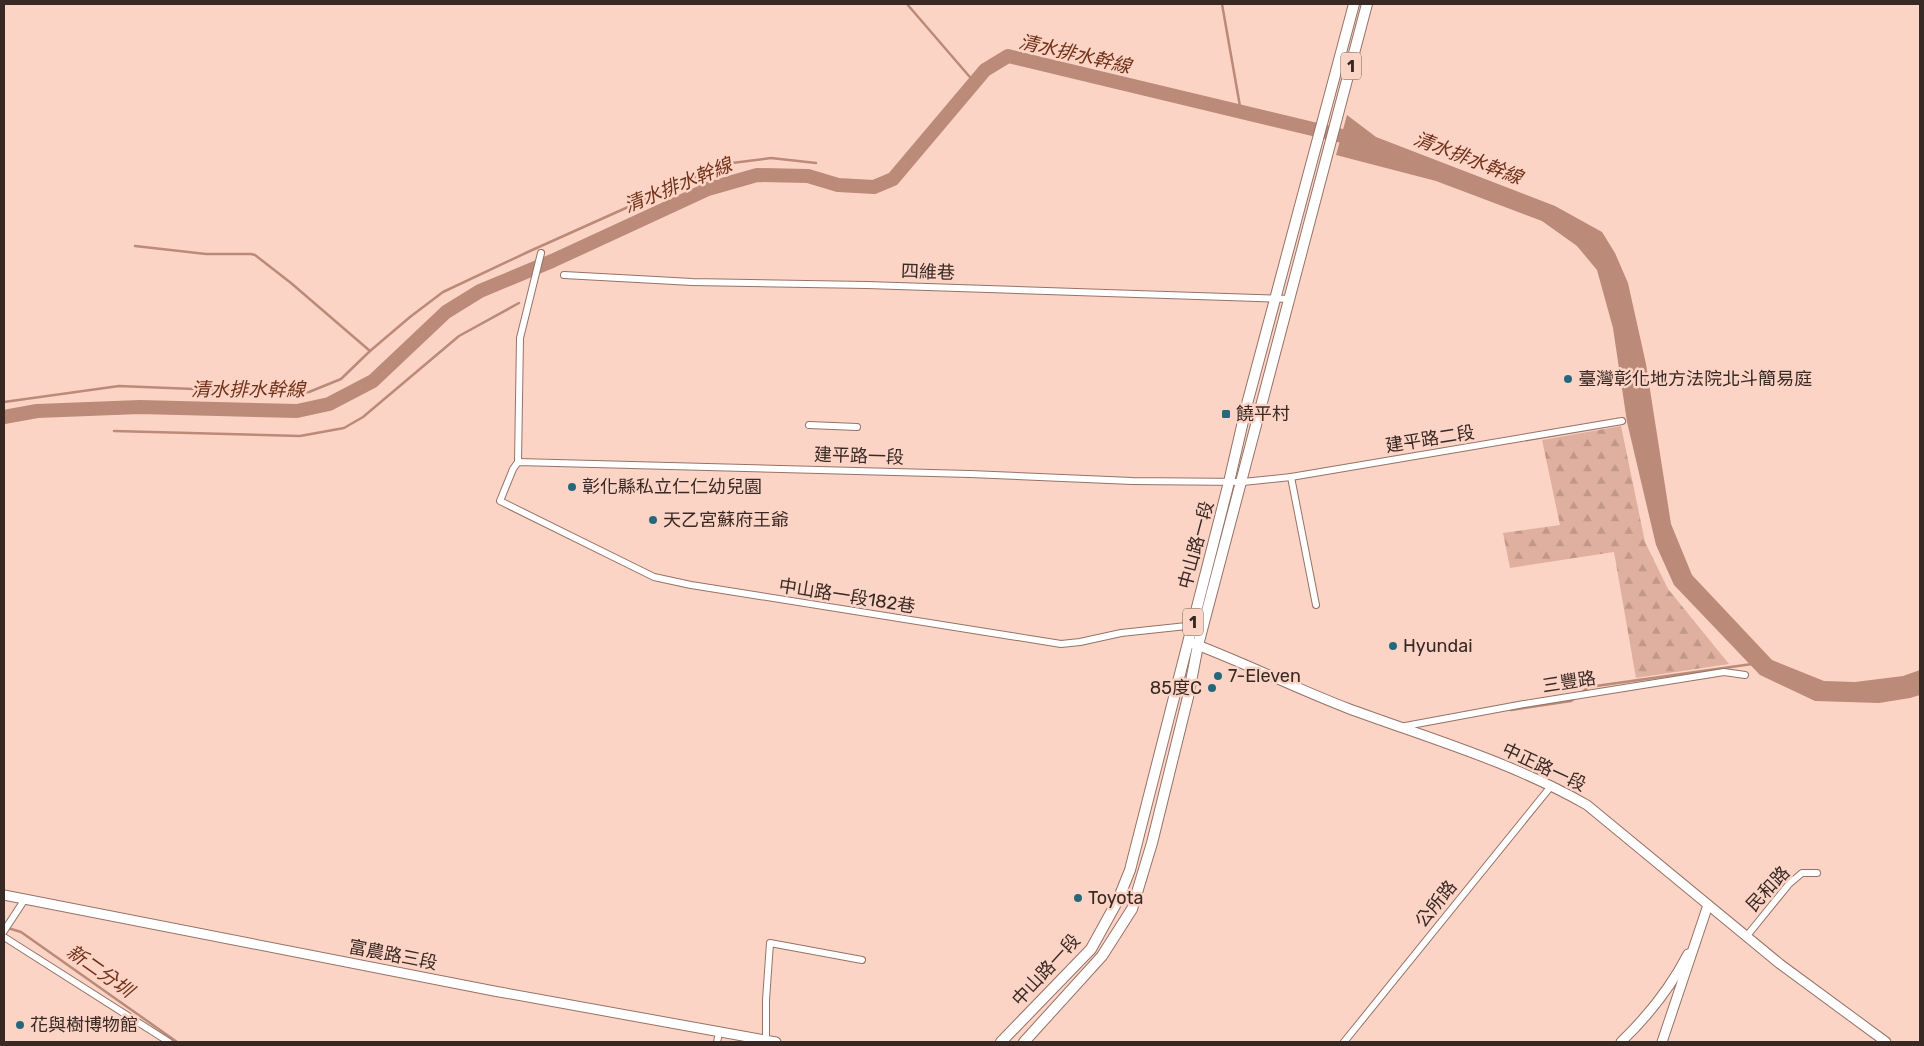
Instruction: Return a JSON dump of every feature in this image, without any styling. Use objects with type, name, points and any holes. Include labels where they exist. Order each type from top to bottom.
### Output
[{"type":"main road","name":"中山路一段","points":[[1001,1042],[1091,949],[1118,900],[1130,870],[1230,482],[1247,404],[1354,4]]},
{"type":"main road","name":"中山路一段","points":[[1024,1042],[1102,956],[1132,909],[1152,843],[1188,697],[1198,645],[1367,4]]},
{"type":"street","points":[[518,462],[520,338],[541,253]]},
{"type":"street","name":"四維巷","points":[[564,275],[692,282],[867,285],[1290,299]]},
{"type":"street","name":"建平路二段","points":[[1242,482],[1291,477],[1622,421]]},
{"type":"street","points":[[809,425],[857,426]]},
{"type":"street","name":"建平路一段","points":[[518,462],[970,474],[1132,482],[1242,482]]},
{"type":"street","name":"中山路一段182巷","points":[[518,462],[513,469],[500,501],[654,578],[1061,644],[1121,633],[1192,624],[1204,626]]},
{"type":"street","points":[[1291,477],[1316,605]]},
{"type":"street","name":"中正路一段","points":[[1188,641],[1324,699],[1513,768],[1552,785],[1587,805],[1746,937],[1886,1042]]},
{"type":"street","name":"三豐路","points":[[1399,727],[1524,704],[1724,672],[1745,675]]},
{"type":"street","name":"公所路","points":[[1344,1042],[1552,785]]},
{"type":"street","name":"民和路","points":[[1746,937],[1789,884],[1802,873],[1817,873]]},
{"type":"street","name":"富農路三段","points":[[4,895],[392,971],[719,1033],[776,1042]]},
{"type":"street","points":[[4,931],[24,899]]},
{"type":"street","points":[[1662,1042],[1708,905]]},
{"type":"street","points":[[1620,1042],[1637,1026],[1665,993],[1701,929]]},
{"type":"street","points":[[4,936],[168,1042]]},
{"type":"street","points":[[766,1040],[766,1000],[770,943],[862,960]]},
{"type":"street","points":[[1665,993],[1675,995],[1678,999]]},
{"type":"street","points":[[717,1042],[719,1033]]},
{"type":"green space","points":[[1621,426],[1645,542],[1668,589],[1729,664],[1636,678],[1614,552],[1510,568],[1503,533],[1560,525],[1542,440]]},
{"type":"shaded area","points":[[1347,115],[1376,137],[1555,206],[1602,232],[1615,253],[1628,283],[1646,364],[1671,524],[1692,575],[1772,660],[1824,681],[1855,682],[1903,676],[1920,670],[1920,695],[1879,703],[1815,701],[1760,675],[1674,585],[1656,545],[1627,422],[1613,328],[1597,270],[1577,246],[1542,221],[1436,181],[1336,155]]},
{"type":"waterway","points":[[907,4],[975,83]]},
{"type":"waterway","points":[[1222,4],[1241,112]]},
{"type":"waterway","name":"清水排水幹線","points":[[4,417],[37,411],[140,407],[297,411],[329,404],[373,381],[446,312],[480,291],[552,261],[708,189],[757,175],[808,176],[838,185],[874,187],[893,179],[985,70],[1008,56],[1359,140]]},
{"type":"waterway","points":[[4,402],[119,386],[309,392],[341,379],[370,351],[443,292],[530,251],[724,164],[771,158],[816,163]]},
{"type":"waterway","points":[[135,246],[206,254],[255,255],[291,283],[370,351]]},
{"type":"waterway","points":[[114,431],[300,436],[344,428],[363,417],[459,336],[519,303]]},
{"type":"waterway","points":[[1581,693],[1589,687],[1752,664]]},
{"type":"waterway","points":[[1511,710],[1571,701],[1575,698]]},
{"type":"waterway","name":"新二分圳","points":[[8,928],[21,932],[177,1042]]},
{"type":"place","name":"臺灣彰化地方法院北斗簡易庭","points":[[1568,379]]},
{"type":"place","name":"饒平村","points":[[1226,414]]},
{"type":"place","name":"彰化縣私立仁仁幼兒園","points":[[572,487]]},
{"type":"place","name":"天乙宮蘇府王爺","points":[[653,520]]},
{"type":"place","name":"Hyundai","points":[[1393,646]]},
{"type":"place","name":"7-Eleven","points":[[1218,676]]},
{"type":"place","name":"85度C","points":[[1212,688]]},
{"type":"place","name":"Toyota","points":[[1078,898]]},
{"type":"place","name":"花與樹博物館","points":[[20,1025]]}]
